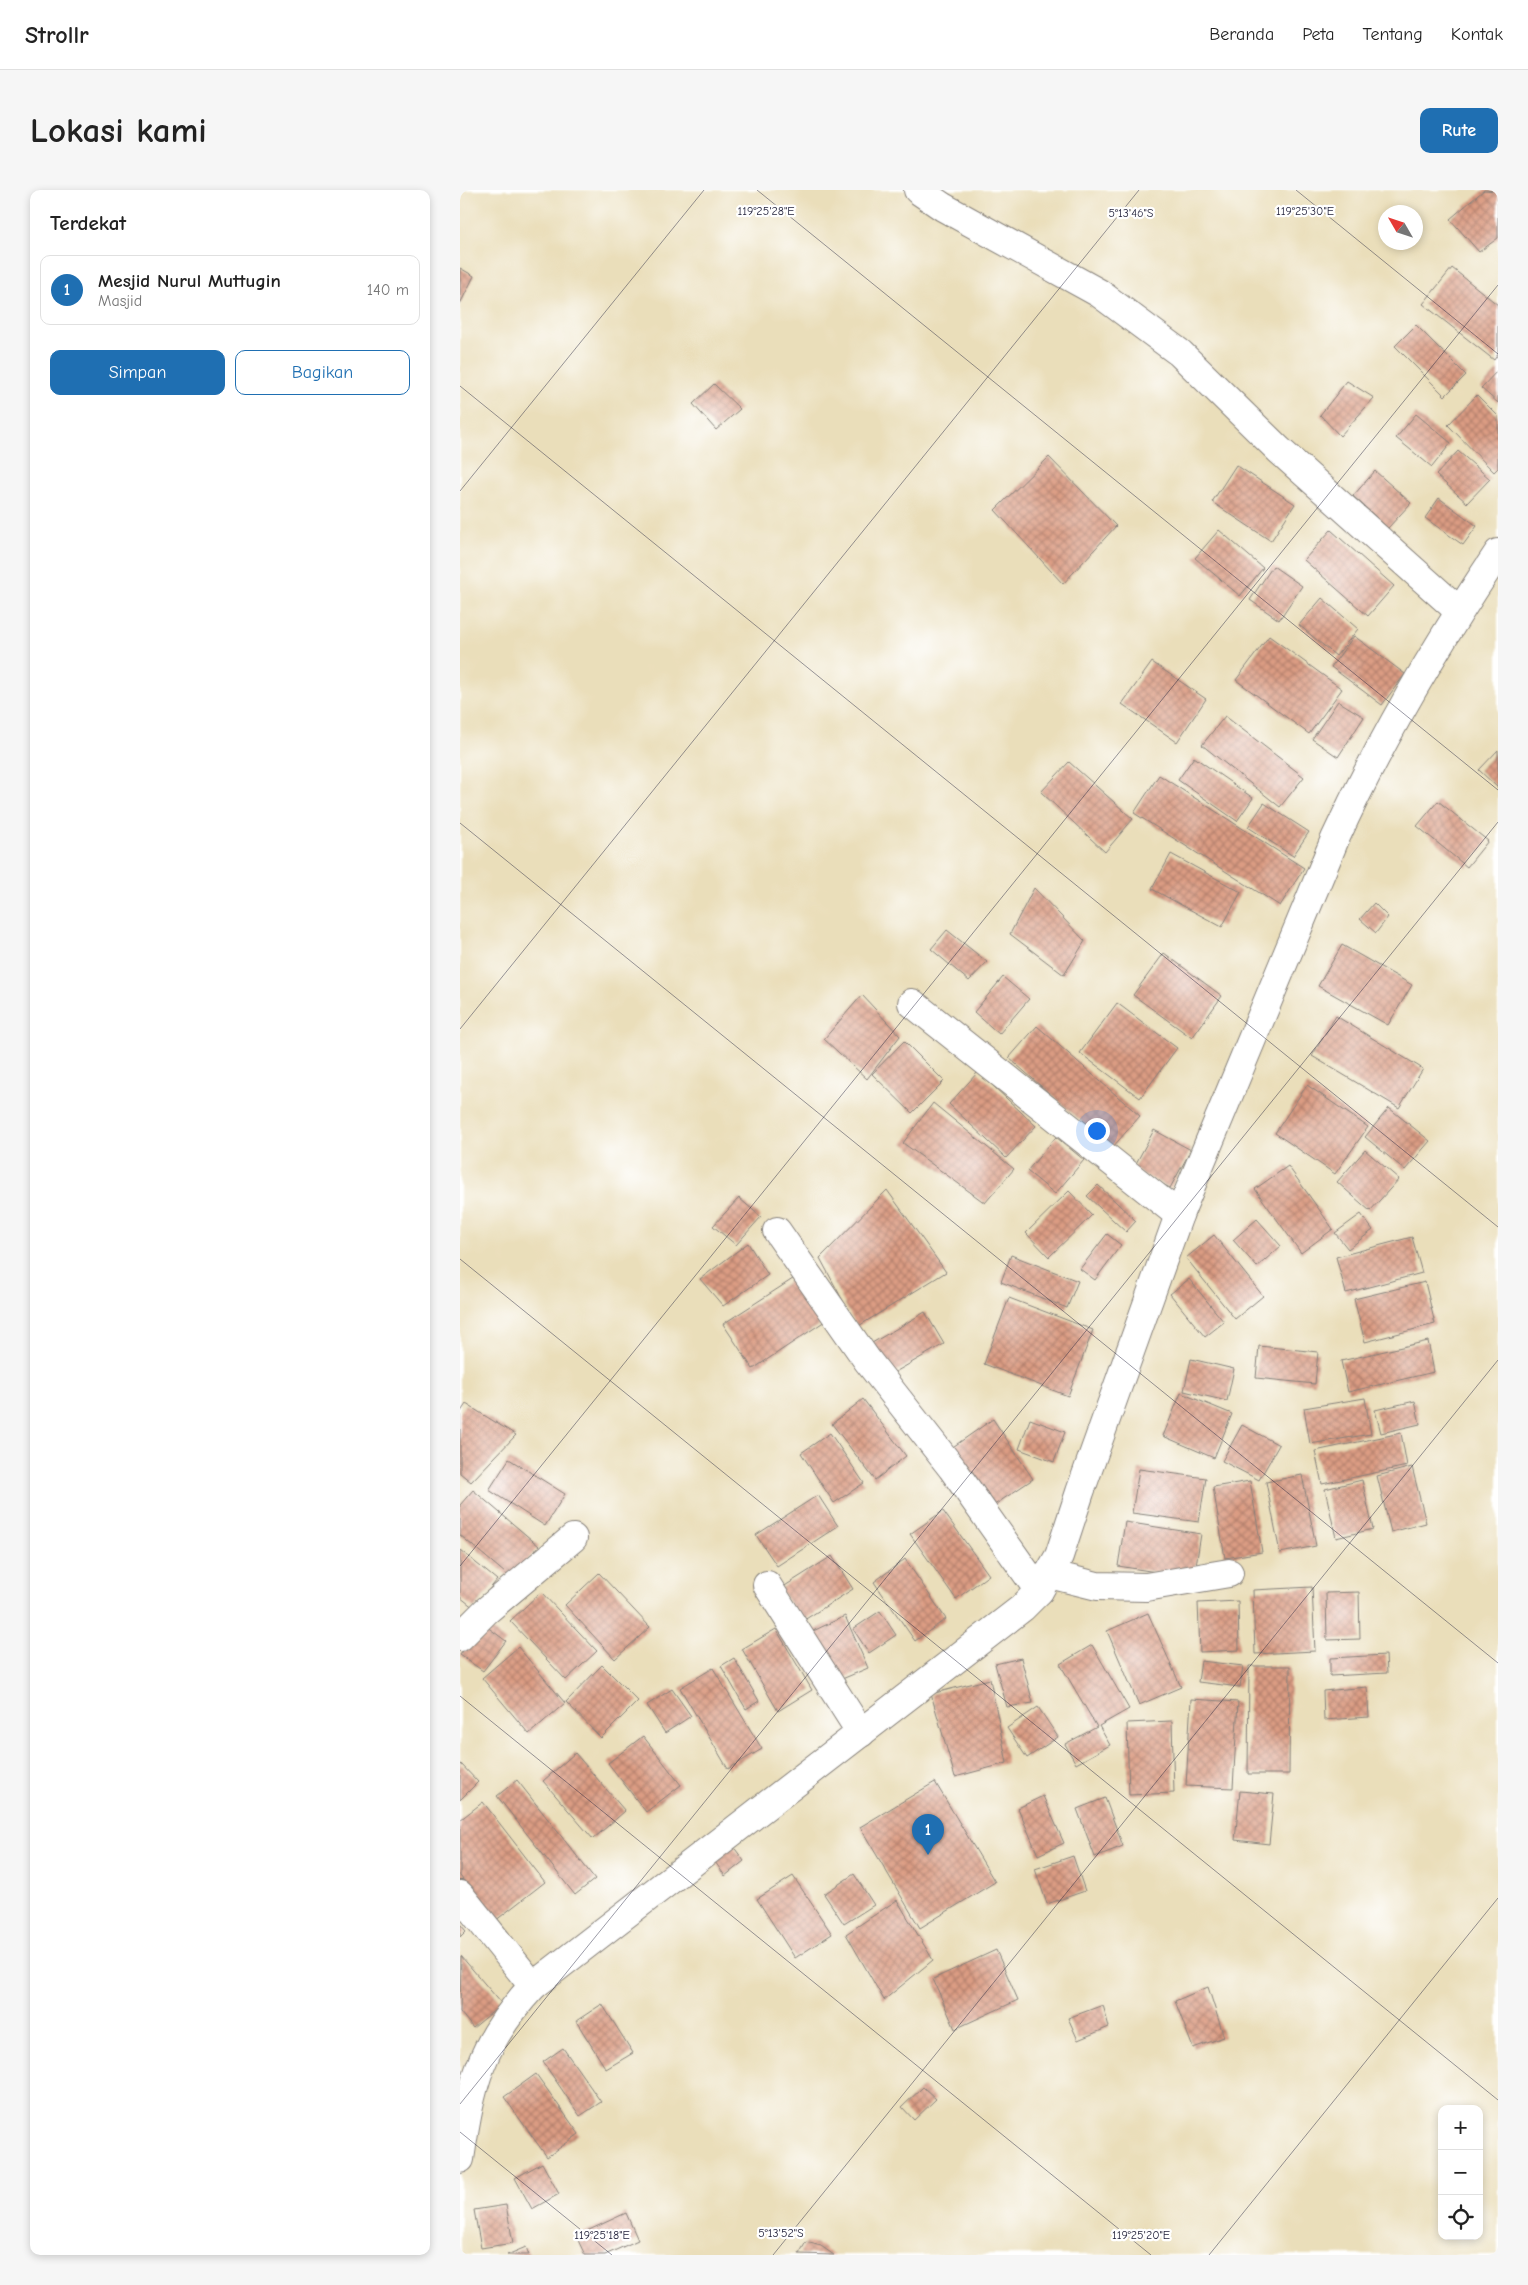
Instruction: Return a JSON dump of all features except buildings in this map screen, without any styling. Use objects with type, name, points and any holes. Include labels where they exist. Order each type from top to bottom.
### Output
[{"type":"street","points":[[918,190],[943,207],[1100,293],[1180,353],[1279,450],[1459,611]]},
{"type":"street","points":[[460,2158],[470,2096],[481,2062],[496,2032],[533,1986],[1022,1608],[1044,1582],[1059,1556],[1179,1215],[1316,882],[1356,793],[1399,713],[1459,611],[1498,553]]},
{"type":"street","points":[[912,1003],[1179,1215]]},
{"type":"street","points":[[777,1231],[867,1360],[1044,1582],[1146,1587],[1229,1574]]},
{"type":"street","points":[[460,1637],[486,1611],[573,1538]]},
{"type":"street","points":[[767,1585],[861,1733]]},
{"type":"street","points":[[460,1895],[533,1986]]},
{"type":"place","name":"Mesjid Nurul Muttugin","points":[[928,1855]]}]
